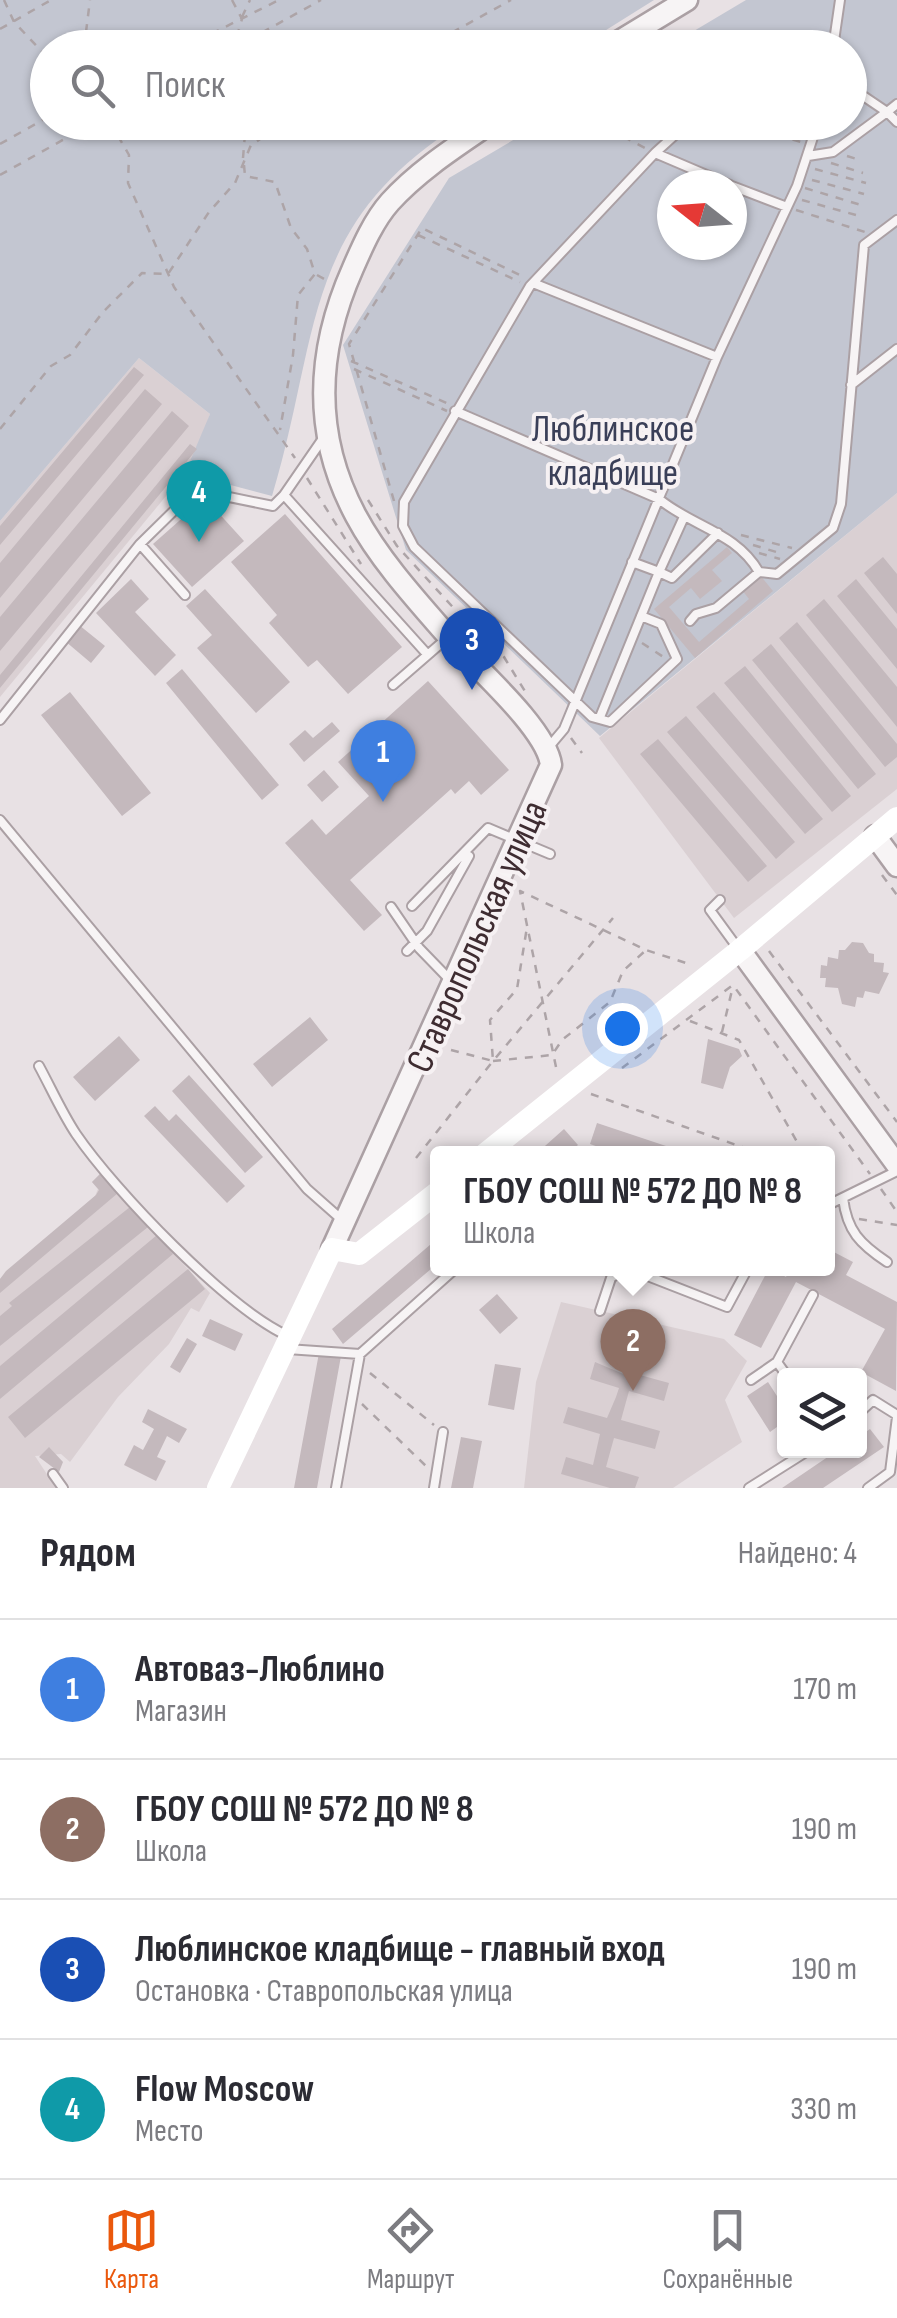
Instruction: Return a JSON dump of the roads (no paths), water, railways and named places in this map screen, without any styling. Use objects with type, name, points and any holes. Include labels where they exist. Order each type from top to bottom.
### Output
[{"type":"main road","points":[[495,1146],[740,950],[897,818]]},
{"type":"main road","points":[[315,1290],[430,1198]]},
{"type":"main road","points":[[332,1249],[352,1256],[374,1244]]},
{"type":"main road","name":"Ставропольская улица","points":[[218,1488],[332,1249]]},
{"type":"street","points":[[637,30],[686,0]]},
{"type":"street","name":"Ставропольская улица","points":[[332,1249],[548,778],[548,748],[376,549],[357,520],[326,434],[321,394],[326,356],[334,319],[367,238],[388,204],[414,178],[467,140]]},
{"type":"street","points":[[875,836],[897,866]]},
{"type":"street","points":[[740,950],[897,1165]]},
{"type":"street","points":[[348,1215],[374,1244]]},
{"type":"lane","points":[[836,30],[840,0]]},
{"type":"lane","points":[[867,98],[897,122]]},
{"type":"lane","points":[[867,128],[897,104]]},
{"type":"lane","points":[[641,616],[661,624],[677,660],[610,722],[592,718],[576,698],[414,547],[403,526],[404,502],[532,285],[670,140]]},
{"type":"lane","points":[[548,748],[564,729],[718,357],[788,207],[813,140]]},
{"type":"lane","points":[[806,161],[834,152],[850,140]]},
{"type":"lane","points":[[656,154],[695,170]]},
{"type":"lane","points":[[747,191],[788,207]]},
{"type":"lane","points":[[455,410],[659,499],[683,519],[737,545],[759,572],[777,574],[833,528],[840,504],[864,245],[897,220]]},
{"type":"lane","points":[[532,285],[718,357]]},
{"type":"lane","points":[[851,385],[897,349]]},
{"type":"lane","points":[[0,720],[140,544],[195,490],[273,506],[310,462],[326,434]]},
{"type":"lane","points":[[310,462],[332,459]]},
{"type":"lane","points":[[284,495],[428,654]]},
{"type":"lane","points":[[600,717],[683,519]]},
{"type":"lane","points":[[632,562],[672,578],[718,533]]},
{"type":"lane","points":[[140,544],[185,595]]},
{"type":"lane","points":[[690,621],[696,614],[716,608],[759,572]]},
{"type":"lane","points":[[393,685],[449,636]]},
{"type":"lane","points":[[0,820],[318,1194],[348,1215]]},
{"type":"lane","points":[[407,951],[447,901],[488,828],[521,838],[550,854]]},
{"type":"lane","points":[[412,906],[474,847]]},
{"type":"lane","points":[[720,900],[710,910],[740,950]]},
{"type":"lane","points":[[390,907],[444,978],[456,982]]},
{"type":"lane","points":[[39,1066],[76,1134],[153,1222],[226,1293],[289,1343],[359,1359]]},
{"type":"lane","points":[[835,1202],[876,1182],[897,1165]]},
{"type":"lane","points":[[843,1198],[845,1216],[857,1242],[887,1262]]},
{"type":"lane","points":[[336,1488],[359,1359],[447,1276]]},
{"type":"lane","points":[[600,1310],[614,1276]]},
{"type":"lane","points":[[647,1276],[727,1307],[744,1276]]},
{"type":"lane","points":[[751,1380],[777,1362],[813,1295]]},
{"type":"lane","points":[[777,1362],[781,1368]]},
{"type":"lane","points":[[867,1406],[873,1400],[897,1416],[894,1474],[868,1488]]},
{"type":"lane","points":[[434,1488],[442,1432]]},
{"type":"lane","points":[[749,1488],[796,1458]]},
{"type":"lane","points":[[53,1474],[63,1488]]},
{"type":"place","name":"Flow Moscow","points":[[199,542]]},
{"type":"place","name":"Люблинское кладбище - главный вход","points":[[472,690]]},
{"type":"place","name":"Автоваз-Люблино","points":[[383,802]]},
{"type":"place","name":"ГБОУ СОШ № 572 ДО № 8","points":[[633,1391]]},
{"type":"park label","name":"Люблинское кладбище","points":[[613,450]]}]
